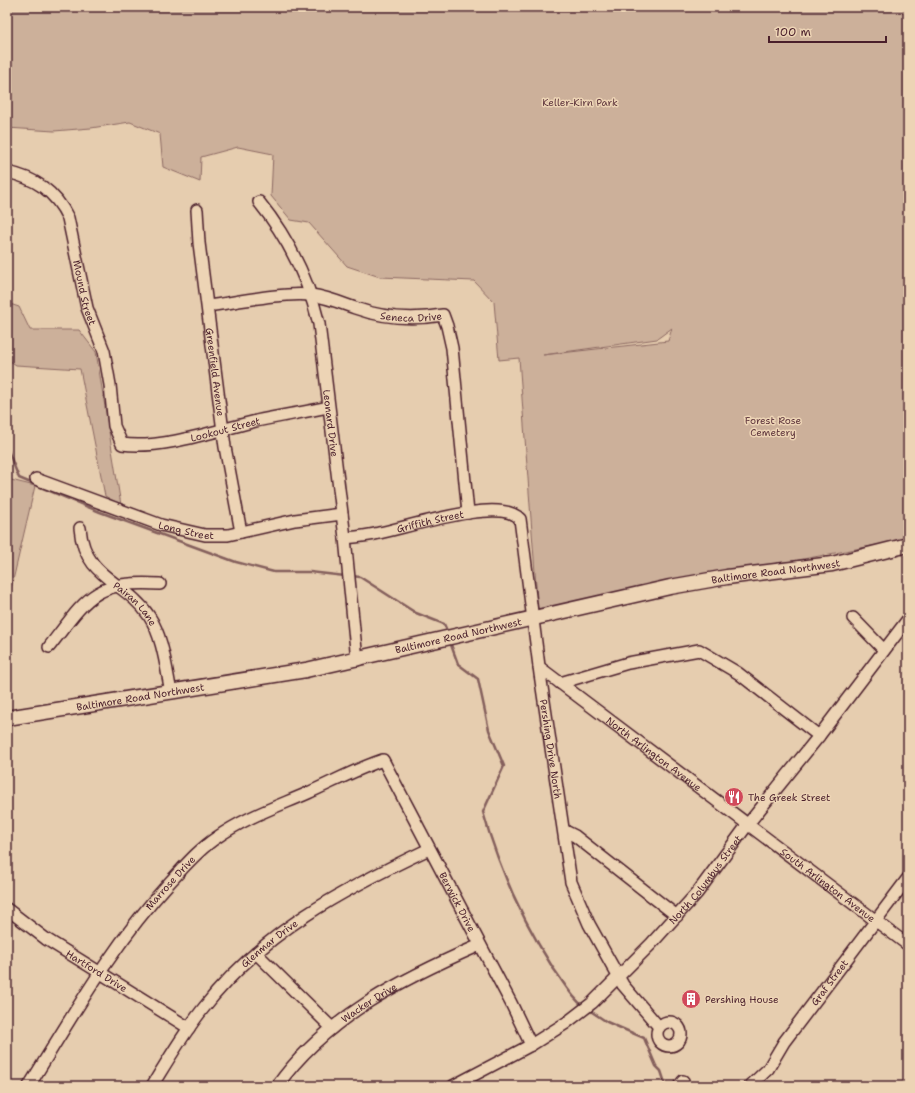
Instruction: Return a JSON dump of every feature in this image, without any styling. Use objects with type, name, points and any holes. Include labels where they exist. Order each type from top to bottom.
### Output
[{"type":"main road","name":"Baltimore Road Northwest","points":[[7,718],[357,660],[670,587],[727,576],[832,564],[908,544]]},
{"type":"street","name":"Mound Street","points":[[7,172],[28,178],[48,190],[59,203],[68,218],[88,308],[104,351],[110,385],[113,421],[122,444]]},
{"type":"street","name":"Leonard Drive","points":[[259,202],[292,249],[312,295],[319,324],[345,538],[357,660]]},
{"type":"street","name":"Greenfield Avenue","points":[[196,210],[223,429],[241,532]]},
{"type":"street","name":"Seneca Drive","points":[[208,306],[287,296],[312,295],[387,316],[410,318],[443,315],[452,348],[468,513]]},
{"type":"street","name":"Lookout Street","points":[[122,444],[134,445],[167,441],[328,407]]},
{"type":"street","name":"Long Street","points":[[36,479],[180,530],[205,535],[241,532],[295,520],[342,514]]},
{"type":"street","name":"Griffith Street","points":[[345,538],[377,534],[468,513],[494,510],[516,514]]},
{"type":"street","name":"Pershing Drive North","points":[[516,514],[520,519],[522,529],[539,667],[556,783],[565,832],[571,882],[589,924],[618,976],[627,990],[660,1027]]},
{"type":"street","name":"Pairan Lane","points":[[80,528],[83,545],[87,556],[101,574],[116,585],[149,616],[158,637],[171,692]]},
{"type":"street","points":[[49,647],[84,604],[101,590],[116,585],[135,583],[160,584]]},
{"type":"street","points":[[853,618],[884,650]]},
{"type":"street","name":"North Columbus Street","points":[[453,1086],[531,1045],[566,1024],[585,1009],[677,916],[698,893],[748,824],[819,736],[908,619]]},
{"type":"street","points":[[560,683],[628,663],[699,650],[738,673],[819,736]]},
{"type":"street","name":"North Arlington Avenue","points":[[539,667],[748,824]]},
{"type":"street","name":"Berwick Drive","points":[[383,760],[531,1045]]},
{"type":"street","name":"Marrose Drive","points":[[29,1086],[118,945],[149,905],[181,870],[215,838],[255,815],[383,760]]},
{"type":"street","name":"South Arlington Avenue","points":[[748,824],[908,945]]},
{"type":"street","points":[[565,832],[575,836],[677,916]]},
{"type":"street","name":"Glenmar Drive","points":[[152,1086],[189,1028],[220,989],[274,936],[311,911],[429,849]]},
{"type":"street","name":"Graf Street","points":[[750,1086],[768,1069],[784,1042],[908,878]]},
{"type":"street","name":"Hartford Drive","points":[[7,909],[46,939],[189,1028]]},
{"type":"street","name":"Wacker Drive","points":[[277,1086],[295,1063],[332,1028],[368,1001],[440,962],[480,945]]},
{"type":"street","points":[[256,953],[332,1028]]},
{"type":"green space","points":[[7,7],[908,7],[908,539],[793,561],[726,570],[538,612],[519,358],[499,360],[494,302],[474,281],[380,277],[347,266],[309,223],[291,220],[271,196],[273,154],[238,147],[201,157],[200,182],[163,167],[160,134],[130,122],[91,128],[54,131],[7,128]],"holes":[[[672,328],[668,341],[543,355],[657,339]]]},
{"type":"green space","points":[[7,303],[19,307],[30,330],[79,330],[96,352],[121,505],[105,496],[80,369],[16,365],[7,359]]},
{"type":"green space","points":[[7,479],[35,486],[7,606]]},
{"type":"waterway","points":[[7,448],[19,478],[100,512],[236,562],[274,572],[310,572],[345,576]]},
{"type":"waterway","points":[[352,576],[360,577],[416,613],[444,624],[448,633]]},
{"type":"waterway","points":[[450,642],[458,664],[478,679],[489,730],[504,766],[483,812],[496,853],[512,893],[541,949],[570,993],[583,1006]]},
{"type":"waterway","points":[[589,1010],[607,1022],[644,1038],[656,1066],[661,1071],[666,1086]]},
{"type":"place","name":"The Greek Street","points":[[734,797]]},
{"type":"place","name":"Pershing House","points":[[691,999]]},
{"type":"park label","name":"Keller-Kirn Park","points":[[580,102]]},
{"type":"park label","name":"Forest Rose Cemetery","points":[[773,426]]}]
